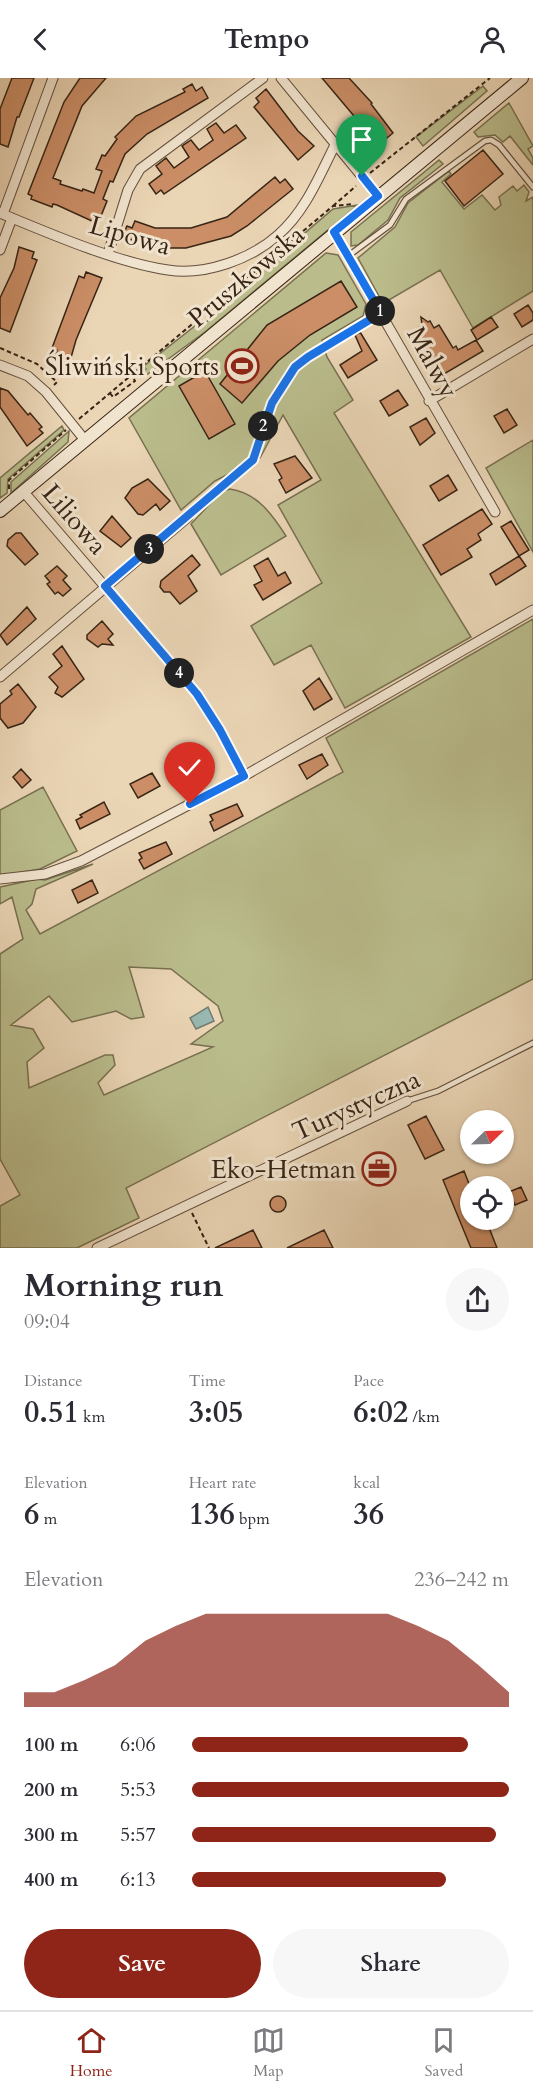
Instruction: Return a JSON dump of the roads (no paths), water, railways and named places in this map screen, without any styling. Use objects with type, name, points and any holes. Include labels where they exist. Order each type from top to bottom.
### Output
[{"type":"street","points":[[0,250],[5,215],[53,78]]},
{"type":"street","points":[[108,254],[128,190],[140,170],[263,78]]},
{"type":"street","points":[[281,78],[378,196]]},
{"type":"street","name":"Pruszkowska","points":[[0,510],[522,78]]},
{"type":"street","name":"Lipowa","points":[[5,215],[108,254],[169,271],[214,268],[249,254],[279,235],[304,204],[336,143]]},
{"type":"street","name":"Malwy","points":[[334,232],[429,401],[495,512]]},
{"type":"street","points":[[429,401],[533,339]]},
{"type":"street","points":[[0,364],[28,376],[46,392],[84,439]]},
{"type":"street","name":"Liliowa","points":[[23,491],[197,694],[220,730],[244,776]]},
{"type":"street","points":[[0,677],[188,517]]},
{"type":"street","points":[[0,879],[45,874],[81,861],[244,776],[533,610]]},
{"type":"street","name":"Turystyczna","points":[[97,1248],[407,1101]]},
{"type":"lane","points":[[348,256],[390,225],[406,199],[484,141],[491,140],[499,145],[533,187]]},
{"type":"lane","points":[[342,337],[381,313]]},
{"type":"lane","points":[[188,517],[238,475]]},
{"type":"lane","name":"Turystyczna","points":[[407,1101],[438,1091],[533,1043]]},
{"type":"water","points":[[208,1007],[214,1021],[196,1029],[190,1018]]},
{"type":"place","name":"Śliwiński Sports","points":[[242,366]]},
{"type":"place","name":"Eko-Hetman","points":[[379,1169]]}]
